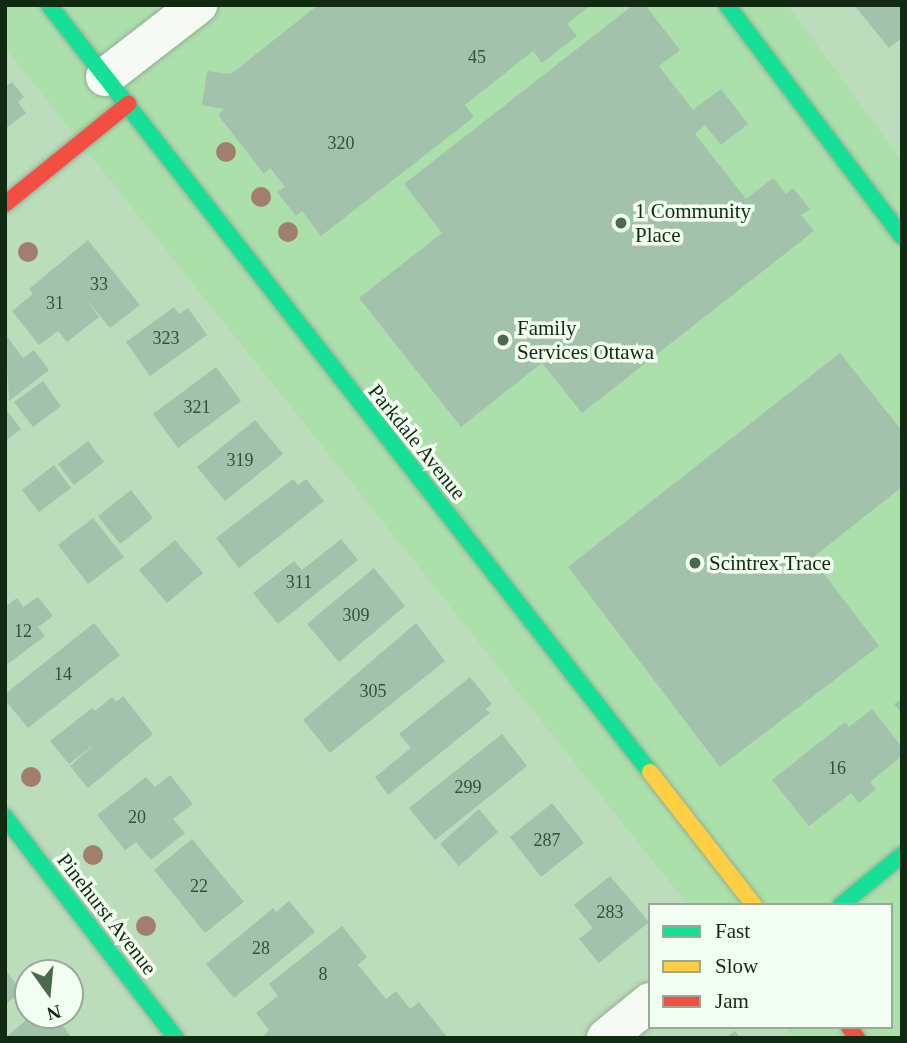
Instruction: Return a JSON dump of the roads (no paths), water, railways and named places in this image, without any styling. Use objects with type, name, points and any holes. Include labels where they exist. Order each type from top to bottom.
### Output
[{"type":"main road","name":"Parkdale Avenue","points":[[49,5],[290,318],[752,903]]},
{"type":"main road","points":[[740,10],[902,236]]},
{"type":"main road","points":[[5,204],[116,90]]},
{"type":"main road","name":"Pinehurst Avenue","points":[[5,817],[176,1038]]},
{"type":"main road","points":[[843,903],[902,855]]},
{"type":"street","points":[[116,90],[198,5]]},
{"type":"street","points":[[606,1038],[648,1004]]},
{"type":"place","name":"1 Community Place","points":[[621,223]]},
{"type":"place","name":"Family Services Ottawa","points":[[503,340]]},
{"type":"place","name":"Scintrex Trace","points":[[695,563]]}]
